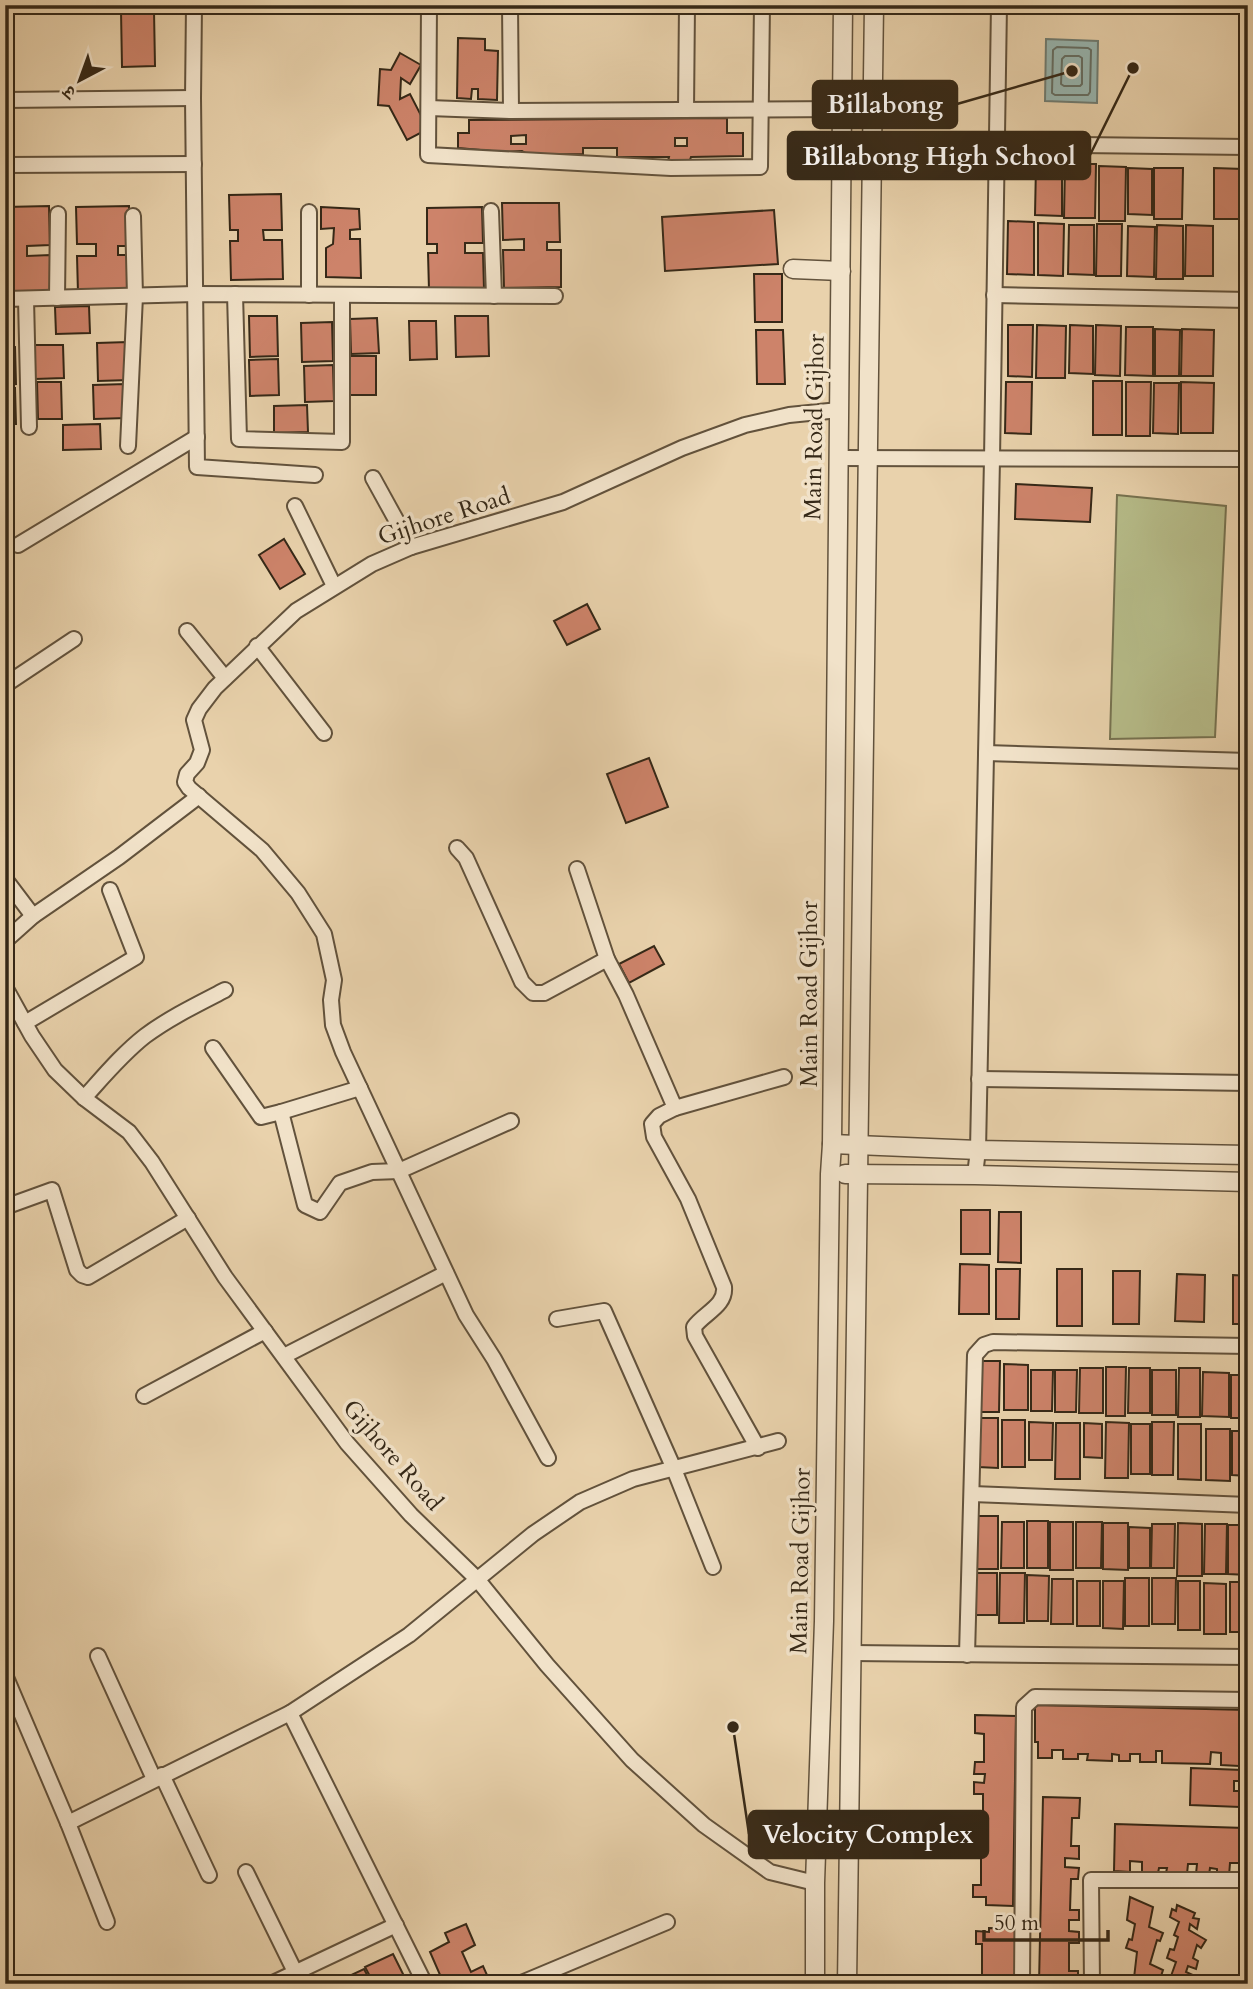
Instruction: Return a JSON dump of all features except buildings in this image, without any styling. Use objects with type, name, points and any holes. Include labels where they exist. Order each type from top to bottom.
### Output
[{"type":"street","points":[[194,5],[197,467],[315,475]]},
{"type":"street","points":[[429,5],[428,155],[671,169],[760,167],[762,5]]},
{"type":"street","points":[[510,5],[511,111]]},
{"type":"street","points":[[618,5],[687,6],[686,110]]},
{"type":"street","name":"Main Road Gijhor","points":[[815,1984],[832,1144],[843,5]]},
{"type":"street","name":"Main Road Gijhor","points":[[847,1984],[874,5]]},
{"type":"street","points":[[975,1175],[978,1150],[999,5]]},
{"type":"street","points":[[5,100],[193,98]]},
{"type":"street","points":[[429,108],[511,111],[842,109]]},
{"type":"street","points":[[997,144],[1248,147]]},
{"type":"street","points":[[5,164],[194,164]]},
{"type":"street","points":[[491,211],[494,296]]},
{"type":"street","points":[[309,212],[309,295]]},
{"type":"street","points":[[57,298],[58,214]]},
{"type":"street","points":[[128,446],[135,296],[133,216]]},
{"type":"street","points":[[793,269],[841,271]]},
{"type":"street","points":[[5,299],[195,294],[555,296]]},
{"type":"street","points":[[235,294],[239,439],[342,442],[342,295]]},
{"type":"street","points":[[994,295],[1248,300]]},
{"type":"street","points":[[26,299],[29,427]]},
{"type":"street","name":"Gijhore Road","points":[[200,796],[184,782],[202,750],[194,720],[199,709],[257,646],[296,611],[334,586],[372,564],[411,547],[563,502],[682,448],[746,425],[789,415],[839,410]]},
{"type":"street","points":[[18,545],[197,437]]},
{"type":"street","points":[[838,458],[1248,459]]},
{"type":"street","points":[[373,478],[411,547]]},
{"type":"street","points":[[295,506],[334,586]]},
{"type":"street","points":[[187,631],[225,678]]},
{"type":"street","points":[[5,685],[74,639]]},
{"type":"street","points":[[257,646],[324,733]]},
{"type":"street","points":[[986,753],[1248,761]]},
{"type":"street","points":[[5,941],[33,916],[119,858],[200,796],[262,850],[298,893],[324,934],[334,980],[331,1000],[333,1025],[466,1315],[494,1359],[548,1458]]},
{"type":"street","points":[[457,848],[466,858],[522,982],[533,993],[544,993],[607,959]]},
{"type":"street","points":[[577,869],[607,959],[626,995],[675,1108]]},
{"type":"street","points":[[5,878],[33,916]]},
{"type":"street","points":[[25,1023],[136,957],[110,890]]},
{"type":"street","name":"Gijhore Road","points":[[5,988],[55,1070],[84,1098],[129,1132],[152,1162],[225,1277],[347,1443],[411,1515],[477,1579],[547,1665],[632,1760],[704,1825],[770,1872],[815,1883]]},
{"type":"street","points":[[84,1098],[145,1036],[225,990]]},
{"type":"street","points":[[214,1048],[261,1117],[360,1088]]},
{"type":"street","points":[[758,1448],[695,1336],[694,1327],[700,1318],[718,1306],[725,1295],[724,1287],[688,1199],[654,1137],[652,1124],[659,1115],[675,1108],[784,1077]]},
{"type":"street","points":[[979,1079],[1248,1083]]},
{"type":"street","points":[[281,1112],[305,1205],[320,1212],[340,1184],[372,1172],[399,1171],[511,1121]]},
{"type":"street","points":[[832,1144],[978,1150],[1248,1154]]},
{"type":"street","points":[[830,1174],[1248,1182]]},
{"type":"street","points":[[5,1207],[52,1191],[77,1270],[88,1277],[188,1218]]},
{"type":"street","points":[[284,1356],[446,1273]]},
{"type":"street","points":[[557,1319],[604,1311],[674,1469],[713,1567]]},
{"type":"street","points":[[144,1396],[265,1331]]},
{"type":"street","points":[[967,1655],[975,1355],[984,1345],[993,1342],[1248,1346]]},
{"type":"street","points":[[68,1823],[290,1713],[410,1636],[533,1534],[580,1502],[633,1479],[778,1441]]},
{"type":"street","points":[[972,1494],[1248,1505]]},
{"type":"street","points":[[852,1653],[1248,1657]]},
{"type":"street","points":[[98,1656],[209,1875]]},
{"type":"street","points":[[5,1675],[107,1922]]},
{"type":"street","points":[[1022,1984],[1024,1707],[1035,1697],[1248,1700]]},
{"type":"street","points":[[290,1713],[425,1984]]},
{"type":"street","points":[[246,1872],[299,1978]]},
{"type":"street","points":[[1091,1984],[1091,1880],[1248,1881]]},
{"type":"street","points":[[519,1984],[667,1922]]},
{"type":"street","points":[[271,1984],[299,1978],[396,1925]]},
{"type":"green space","points":[[1117,495],[1226,506],[1215,737],[1110,739]]},
{"type":"water","points":[[1046,39],[1098,41],[1097,103],[1045,101]]},
{"type":"place","name":"Billabong High School","points":[[1133,68]]},
{"type":"place","name":"Billabong","points":[[1072,71]]},
{"type":"place","name":"Velocity Complex","points":[[733,1727]]}]
